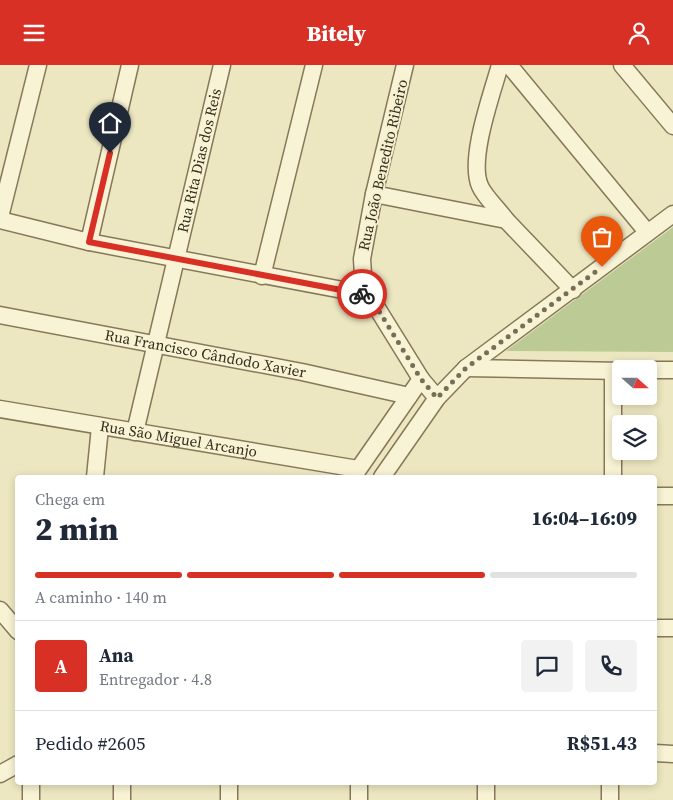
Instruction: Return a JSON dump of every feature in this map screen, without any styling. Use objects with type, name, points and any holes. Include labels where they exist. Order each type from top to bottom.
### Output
[{"type":"street","points":[[38,65],[0,219],[89,242],[369,295]]},
{"type":"street","points":[[89,242],[130,65]]},
{"type":"street","name":"Rua Rita Dias dos Reis","points":[[135,431],[222,65]]},
{"type":"street","points":[[262,276],[314,65]]},
{"type":"street","name":"Rua João Benedito Ribeiro","points":[[406,65],[374,194],[362,259],[363,275],[369,295],[421,379],[437,398]]},
{"type":"street","points":[[500,65],[478,149],[476,169],[480,187],[506,220],[572,290]]},
{"type":"street","points":[[509,65],[647,232]]},
{"type":"street","points":[[622,65],[673,127]]},
{"type":"street","points":[[374,194],[506,220]]},
{"type":"street","points":[[383,475],[437,398],[466,368],[673,214]]},
{"type":"street","name":"Rua Francisco Cândodo Xavier","points":[[0,315],[302,372],[409,396]]},
{"type":"street","points":[[466,368],[612,371]]},
{"type":"street","points":[[658,371],[673,370]]},
{"type":"street","points":[[355,473],[421,379]]},
{"type":"street","points":[[613,475],[616,405]]},
{"type":"street","name":"Rua São Miguel Arcanjo","points":[[0,409],[100,427],[135,431],[355,473]]},
{"type":"street","points":[[95,475],[100,427]]},
{"type":"street","points":[[657,496],[673,496]]},
{"type":"street","points":[[0,610],[15,628]]},
{"type":"street","points":[[657,628],[673,628]]},
{"type":"street","points":[[657,753],[673,754]]},
{"type":"street","points":[[31,785],[31,800]]},
{"type":"street","points":[[122,785],[122,800]]},
{"type":"street","points":[[229,785],[229,800]]},
{"type":"street","points":[[359,785],[359,800]]},
{"type":"street","points":[[486,785],[486,800]]},
{"type":"street","points":[[610,785],[610,800]]},
{"type":"green space","points":[[673,227],[673,352],[506,351]]},
{"type":"way so far","points":[[362,294],[369,295],[421,379],[437,398],[466,368],[602,267]]},
{"type":"route","points":[[110,153],[89,242],[362,294]]}]
